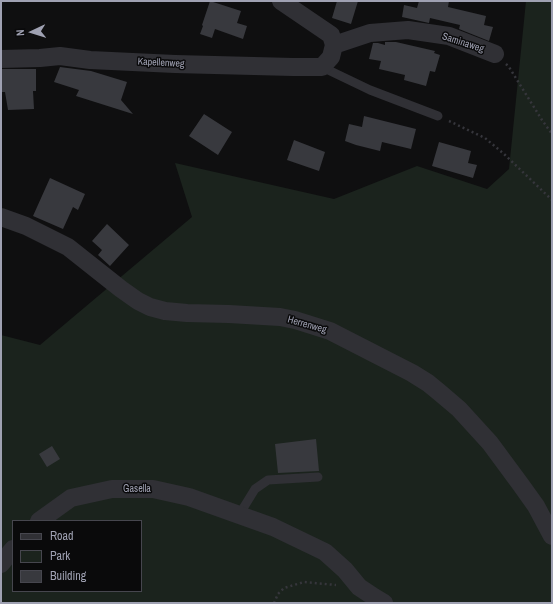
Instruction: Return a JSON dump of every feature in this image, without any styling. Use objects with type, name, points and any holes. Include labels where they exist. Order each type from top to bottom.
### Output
[{"type":"street","points":[[281,1],[331,35],[334,45],[331,57],[322,67]]},
{"type":"street","name":"Saminaweg","points":[[334,45],[370,33],[408,30],[449,36],[495,54]]},
{"type":"street","name":"Kapellenweg","points":[[1,59],[60,56],[90,60],[175,64],[322,67]]},
{"type":"street","name":"Herrenweg","points":[[1,217],[26,226],[68,247],[121,289],[138,301],[150,306],[165,311],[280,317],[295,320],[330,331],[412,373],[428,383],[444,396],[490,443],[532,501],[552,536]]},
{"type":"street","name":"Gasella","points":[[40,520],[71,498],[112,489],[153,489],[188,497],[239,515]]},
{"type":"street","points":[[239,515],[273,527],[325,552],[360,587],[374,598],[384,603]]},
{"type":"street","points":[[1,564],[12,551]]},
{"type":"lane","points":[[322,67],[370,90],[438,116]]},
{"type":"lane","points":[[239,515],[255,489],[268,480],[318,477]]},
{"type":"path","name":"Saminaweg","points":[[495,54],[509,67],[552,134]]},
{"type":"path","points":[[438,116],[485,138],[552,200]]},
{"type":"path","points":[[274,603],[278,594],[284,588],[304,582],[360,587]]},
{"type":"green space","points":[[526,1],[552,1],[552,603],[1,603],[1,335],[40,345],[192,217],[175,163],[334,199],[417,166],[487,189],[509,169]]},
{"type":"building","points":[[210,1],[241,11],[237,23],[247,26],[243,39],[215,29],[212,38],[200,34]]},
{"type":"building","points":[[337,1],[358,1],[351,24],[332,18]]},
{"type":"building","points":[[419,1],[449,1],[448,7],[486,16],[484,25],[493,27],[489,41],[459,29],[460,25],[430,18],[429,23],[402,17],[404,5],[417,8]]},
{"type":"building","points":[[385,42],[396,42],[435,51],[434,53],[440,55],[435,72],[430,71],[426,86],[404,80],[405,75],[379,69],[381,61],[369,59],[373,43],[385,45]]},
{"type":"building","points":[[60,67],[91,71],[127,82],[121,100],[133,114],[76,96],[79,90],[54,82]]},
{"type":"building","points":[[1,69],[36,69],[36,91],[33,91],[34,109],[8,110],[5,92],[1,92]]},
{"type":"building","points":[[204,114],[232,132],[218,155],[189,136]]},
{"type":"building","points":[[364,116],[416,129],[411,149],[382,142],[380,151],[345,141],[349,124],[362,127]]},
{"type":"building","points":[[294,140],[325,152],[319,171],[287,160]]},
{"type":"building","points":[[439,142],[471,151],[468,163],[477,165],[473,178],[432,166]]},
{"type":"building","points":[[50,178],[85,194],[78,210],[73,207],[63,229],[33,216]]},
{"type":"building","points":[[107,224],[129,245],[110,266],[98,255],[102,250],[92,241]]},
{"type":"building","points":[[316,439],[319,471],[278,473],[275,444]]},
{"type":"building","points":[[52,446],[60,459],[47,467],[39,454]]}]
